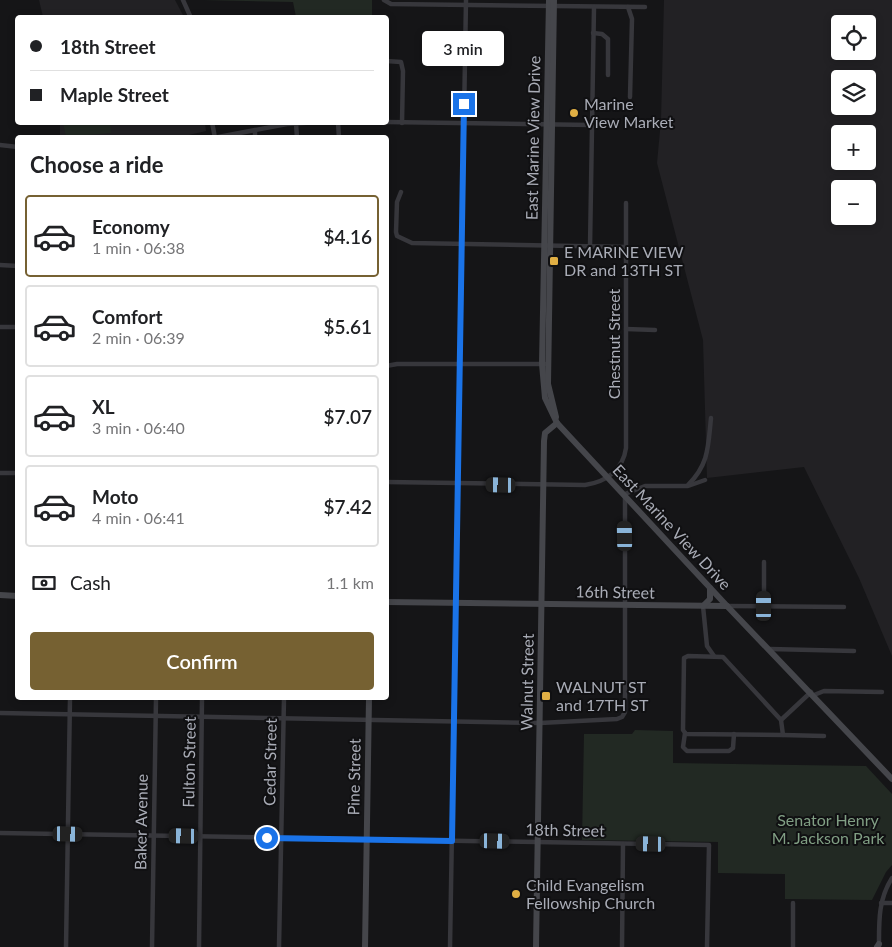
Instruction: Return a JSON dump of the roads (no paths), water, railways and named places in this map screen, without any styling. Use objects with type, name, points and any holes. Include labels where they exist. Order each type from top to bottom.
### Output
[{"type":"main road","name":"East Marine View Drive","points":[[551,3],[545,398],[557,423],[727,606],[892,779]]},
{"type":"main road","name":"Walnut Street","points":[[536,947],[545,433],[557,423]]},
{"type":"main road","points":[[703,606],[710,598],[710,587]]},
{"type":"main road","points":[[0,595],[15,596]]},
{"type":"main road","name":"16th Street","points":[[389,602],[727,606]]},
{"type":"main road","name":"Pine Street","points":[[365,947],[369,700]]},
{"type":"street","points":[[183,0],[190,15]]},
{"type":"street","points":[[384,0],[392,4],[466,2],[551,3],[594,7],[645,7]]},
{"type":"street","points":[[450,947],[466,2]]},
{"type":"street","points":[[590,247],[594,7]]},
{"type":"street","points":[[628,7],[632,19],[630,97]]},
{"type":"street","points":[[593,33],[602,34],[608,39],[608,75]]},
{"type":"street","points":[[389,61],[401,62],[403,71],[402,123]]},
{"type":"street","points":[[389,122],[549,126],[591,125]]},
{"type":"street","points":[[226,135],[284,125]]},
{"type":"street","points":[[255,130],[256,135]]},
{"type":"street","points":[[0,145],[15,147]]},
{"type":"street","points":[[401,192],[397,202],[397,236],[412,244],[626,247]]},
{"type":"street","name":"Chestnut Street","points":[[608,478],[623,462],[625,454],[626,203]]},
{"type":"street","points":[[0,265],[15,266]]},
{"type":"street","points":[[0,327],[15,327]]},
{"type":"street","points":[[626,329],[655,330]]},
{"type":"street","points":[[389,365],[460,363],[545,364]]},
{"type":"street","points":[[688,486],[701,472],[707,457],[711,418]]},
{"type":"street","points":[[0,473],[15,473]]},
{"type":"street","points":[[389,482],[585,485],[608,478]]},
{"type":"street","points":[[0,713],[540,723],[622,717],[625,712],[625,494],[644,486],[688,486],[705,480]]},
{"type":"street","points":[[764,562],[764,606]]},
{"type":"street","points":[[703,606],[707,646],[714,656]]},
{"type":"street","name":"16th Street","points":[[727,606],[844,607]]},
{"type":"street","points":[[770,649],[854,651]]},
{"type":"street","points":[[734,734],[733,748],[729,751],[686,751],[683,747],[684,658],[688,656],[714,656],[723,658],[781,720],[783,735]]},
{"type":"street","points":[[781,720],[812,694],[824,691],[882,692]]},
{"type":"street","points":[[66,947],[70,700]]},
{"type":"street","name":"Baker Avenue","points":[[152,947],[156,700]]},
{"type":"street","name":"Fulton Street","points":[[199,947],[202,700]]},
{"type":"street","name":"Cedar Street","points":[[279,947],[284,700]]},
{"type":"street","points":[[684,733],[824,736]]},
{"type":"street","name":"18th Street","points":[[0,833],[709,845],[707,947]]},
{"type":"street","points":[[622,947],[623,844]]},
{"type":"street","points":[[878,946],[881,903],[892,878]]},
{"type":"street","points":[[793,903],[793,947]]},
{"type":"street","points":[[881,903],[892,903]]},
{"type":"place","name":"Marine View Market","points":[[574,113]]},
{"type":"place","name":"E MARINE VIEW DR and 13TH ST","points":[[554,261]]},
{"type":"place","name":"WALNUT ST and 17TH ST","points":[[546,696]]},
{"type":"place","name":"Child Evangelism Fellowship Church","points":[[516,894]]},
{"type":"park label","name":"Senator Henry M. Jackson Park","points":[[828,829]]}]
